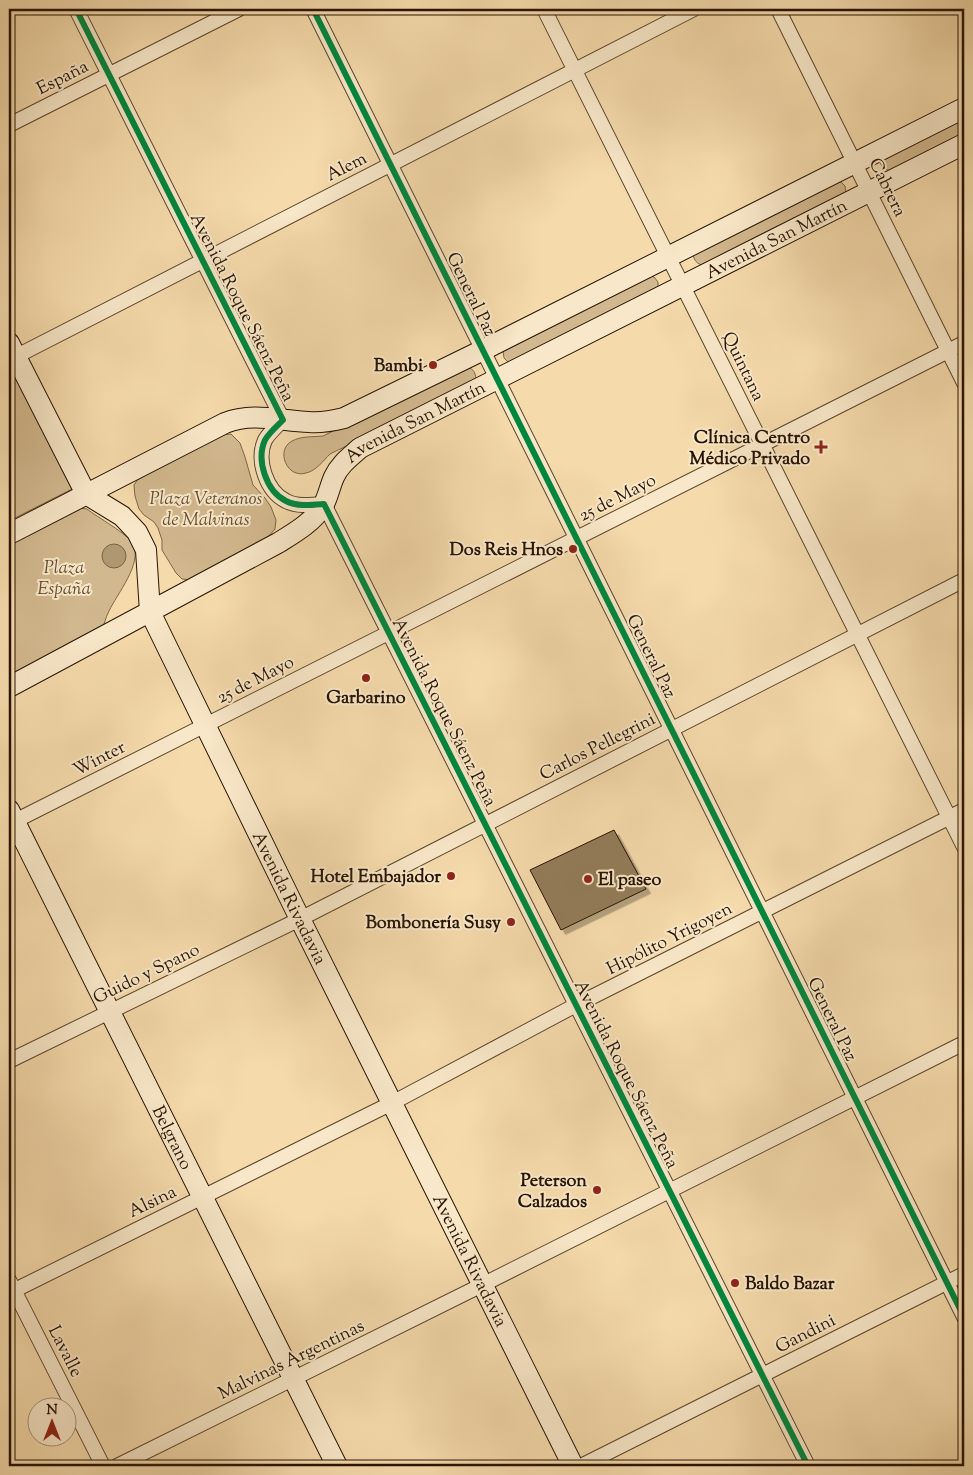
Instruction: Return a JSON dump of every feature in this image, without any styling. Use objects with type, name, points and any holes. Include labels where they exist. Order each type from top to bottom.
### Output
[{"type":"main road","name":"Avenida San Martín","points":[[9,534],[237,418],[253,417],[324,422],[344,418],[964,108]]},
{"type":"main road","name":"Avenida San Martín","points":[[9,687],[278,544],[316,515],[324,504],[334,477],[343,463],[360,448],[964,144]]},
{"type":"main road","points":[[11,353],[86,494]]},
{"type":"main road","name":"Avenida Rivadavia","points":[[86,494],[122,516],[137,532],[146,550],[150,612],[300,919],[573,1466]]},
{"type":"main road","name":"Belgrano","points":[[11,818],[337,1466]]},
{"type":"street","name":"Avenida Roque Sáenz Peña","points":[[76,9],[283,420],[266,439],[261,456],[264,473],[275,493],[286,501],[301,505],[324,504],[808,1466]]},
{"type":"street","name":"España","points":[[9,125],[239,9]]},
{"type":"street","name":"General Paz","points":[[313,9],[964,1318]]},
{"type":"street","name":"Quintana","points":[[544,9],[964,847]]},
{"type":"street","name":"Alem","points":[[11,353],[203,261],[694,9]]},
{"type":"street","name":"Cabrera","points":[[778,9],[964,382]]},
{"type":"street","name":"25 de Mayo","points":[[205,725],[964,343]]},
{"type":"street","name":"Carlos Pellegrini","points":[[300,919],[964,580]]},
{"type":"street","name":"Winter","points":[[11,818],[205,725]]},
{"type":"street","name":"Hipólito Yrigoyen","points":[[392,1103],[576,1005],[964,810]]},
{"type":"street","name":"Guido y Spano","points":[[9,1061],[300,919]]},
{"type":"street","name":"Malvinas Argentinas","points":[[117,1466],[964,1043]]},
{"type":"street","name":"Alsina","points":[[10,1288],[202,1197],[392,1103]]},
{"type":"street","name":"Gandini","points":[[581,1466],[964,1274]]},
{"type":"street","name":"Lavalle","points":[[10,1288],[102,1466]]},
{"type":"green space","points":[[964,114],[964,135],[891,171],[881,165],[880,158]]},
{"type":"green space","points":[[834,181],[841,182],[845,186],[846,193],[703,266],[695,260],[693,254]]},
{"type":"green space","points":[[650,275],[658,282],[658,289],[509,363],[504,358],[503,351]]},
{"type":"green space","points":[[468,367],[474,372],[476,379],[469,386],[330,454],[310,472],[299,474],[293,472],[286,463],[284,451],[292,441],[303,437],[323,436],[462,368]]},
{"type":"green space","points":[[9,368],[72,489],[9,521]]},
{"type":"green space","name":"Plaza Veteranos de Malvinas","points":[[231,434],[240,443],[253,485],[271,507],[276,520],[275,529],[267,538],[192,580],[182,579],[176,573],[162,550],[162,540],[158,528],[139,509],[134,485],[138,479],[219,435]]},
{"type":"green space","name":"Plaza España","points":[[79,508],[87,509],[130,540],[135,552],[132,569],[100,632],[9,675],[9,544]]},
{"type":"shaded area","points":[[114,544],[119,545],[125,551],[125,561],[119,567],[114,568],[109,567],[103,561],[102,556],[103,551],[109,545]]},
{"type":"building","name":"El paseo","points":[[614,830],[646,889],[561,930],[530,870]]},
{"type":"cycle path","points":[[76,9],[283,420],[267,437],[262,448],[262,465],[268,483],[279,496],[290,503],[305,505],[324,504],[808,1466]]},
{"type":"cycle path","points":[[313,9],[964,1317]]},
{"type":"place","name":"Bambi","points":[[433,365]]},
{"type":"place","name":"Clínica Centro Médico Privado","points":[[821,447]]},
{"type":"place","name":"Dos Reis Hnos","points":[[573,549]]},
{"type":"place","name":"Garbarino","points":[[366,678]]},
{"type":"place","name":"Hotel Embajador","points":[[451,876]]},
{"type":"place","name":"El paseo","points":[[588,879]]},
{"type":"place","name":"Bombonería Susy","points":[[511,922]]},
{"type":"place","name":"Peterson Calzados","points":[[597,1190]]},
{"type":"place","name":"Baldo Bazar","points":[[735,1283]]}]
